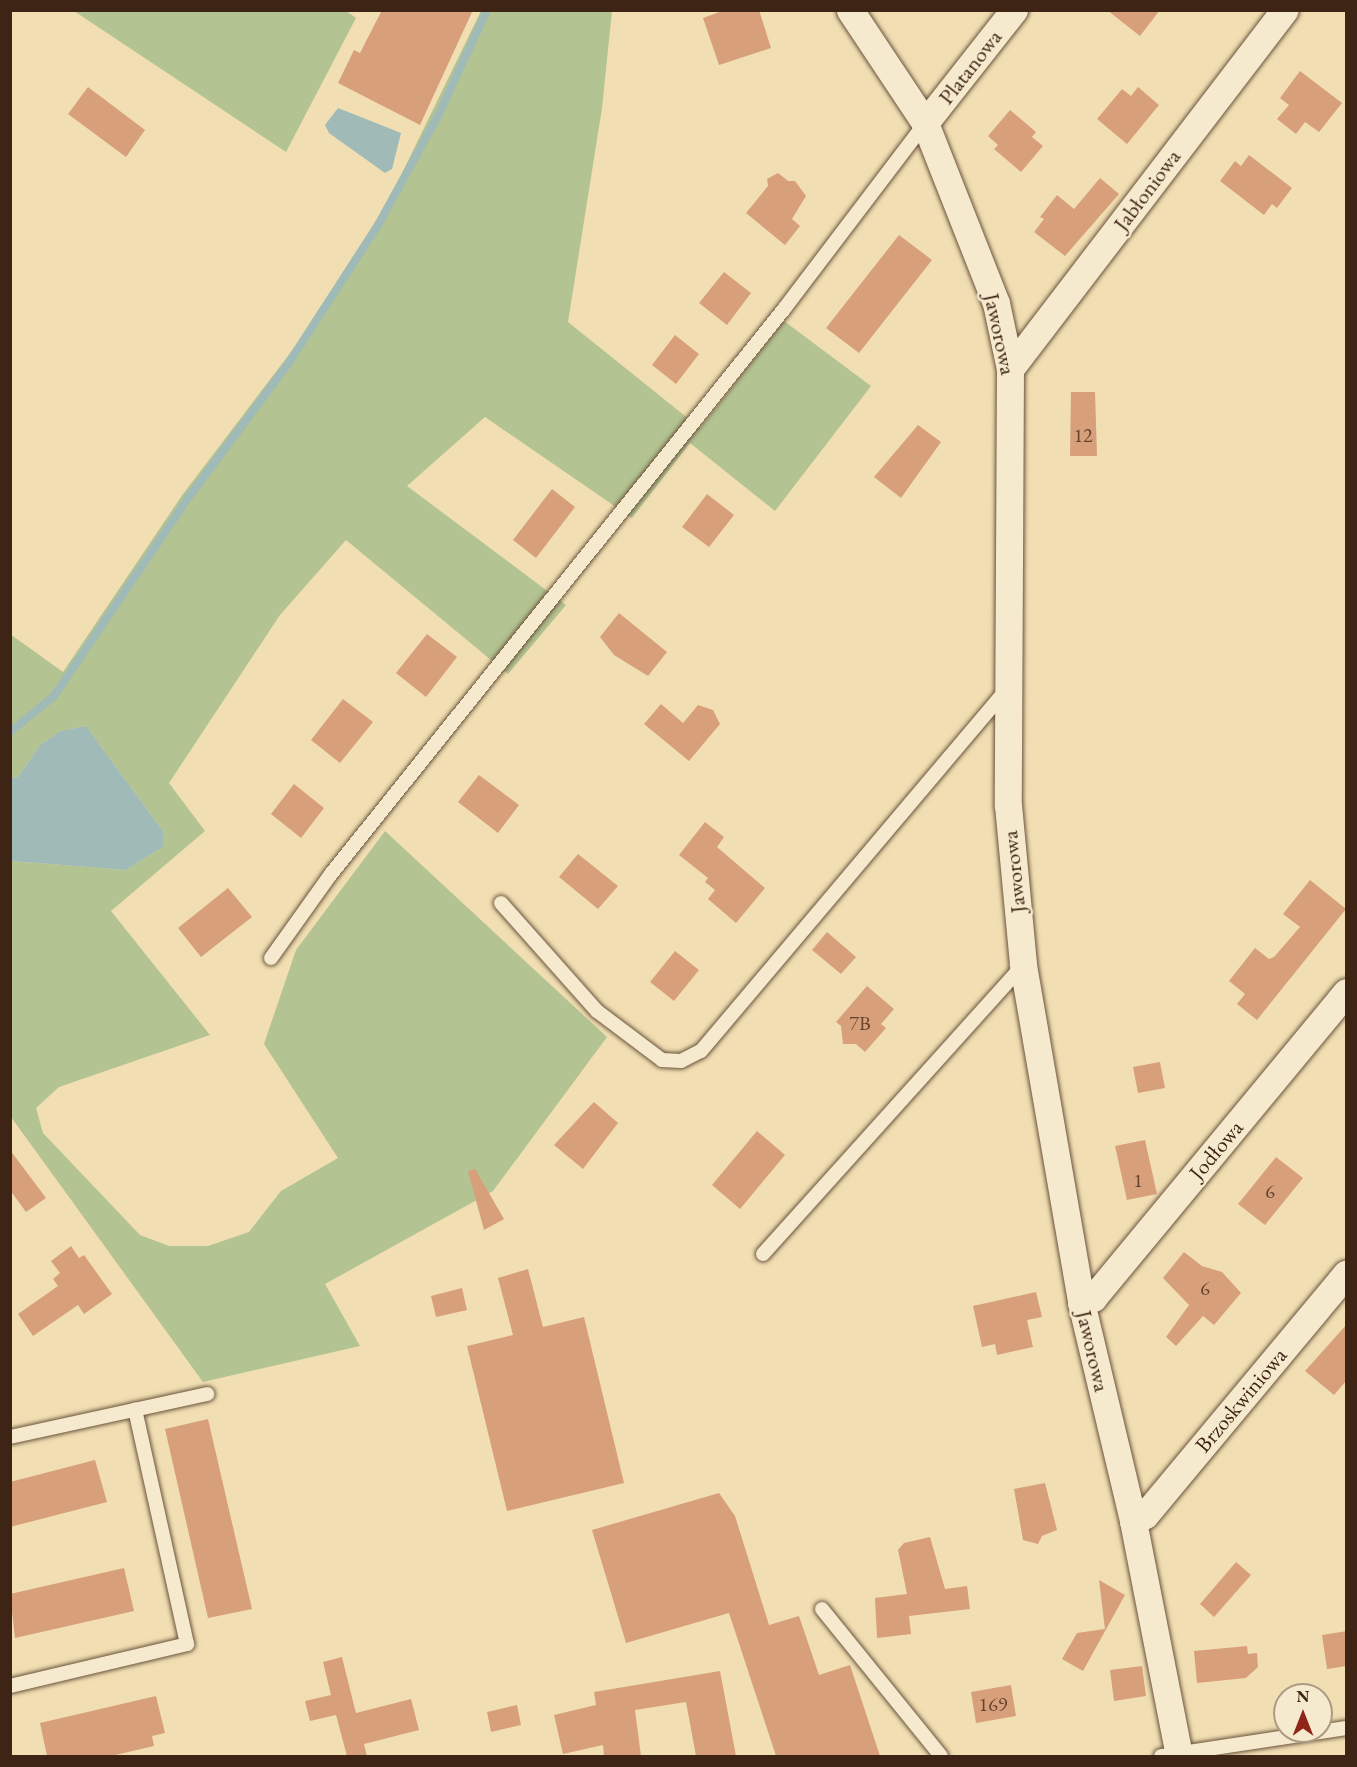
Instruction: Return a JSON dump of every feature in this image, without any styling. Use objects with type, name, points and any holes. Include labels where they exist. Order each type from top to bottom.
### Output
[{"type":"street","name":"Jaworowa","points":[[850,10],[925,123],[996,303],[1010,369],[1006,690],[1008,805],[1023,964],[1081,1302],[1133,1521],[1173,1756]]},
{"type":"street","name":"Platanowa","points":[[925,123],[1014,10]]},
{"type":"street","name":"Jabłoniowa","points":[[1010,369],[1284,10]]},
{"type":"street","name":"Jodłowa","points":[[1081,1302],[1093,1298],[1347,992]]},
{"type":"street","name":"Brzoskwiniowa","points":[[1133,1521],[1145,1515],[1347,1274]]},
{"type":"lane","points":[[272,958],[331,874],[784,309],[925,123]]},
{"type":"lane","points":[[501,903],[597,1011],[662,1060],[681,1061],[701,1051],[1006,690]]},
{"type":"lane","points":[[764,1254],[1023,964]]},
{"type":"lane","points":[[10,1437],[207,1394]]},
{"type":"lane","points":[[10,1686],[187,1644],[135,1410]]},
{"type":"lane","points":[[822,1609],[941,1756]]},
{"type":"lane","points":[[1173,1756],[1347,1728]]},
{"type":"green space","points":[[345,10],[356,18],[286,152],[74,11]]},
{"type":"green space","points":[[481,11],[612,11],[602,108],[568,322],[700,428],[784,321],[871,386],[775,511],[690,443],[632,518],[485,417],[407,486],[566,605],[508,674],[346,540],[280,615],[169,783],[205,831],[111,911],[210,1035],[59,1087],[36,1108],[43,1133],[140,1235],[169,1246],[208,1246],[249,1232],[281,1191],[338,1158],[264,1044],[296,950],[385,831],[607,1037],[493,1191],[325,1284],[360,1346],[203,1382],[11,1117],[11,861],[126,870],[163,847],[163,831],[86,726],[60,731],[40,745],[18,777],[11,778],[10,634],[63,672],[183,494],[297,344],[387,204]]},
{"type":"water","points":[[338,108],[401,133],[392,169],[385,173],[329,133],[325,125]]},
{"type":"water","points":[[86,726],[163,831],[163,847],[126,870],[11,861],[11,778],[18,777],[40,745],[60,731]]},
{"type":"building","points":[[382,10],[473,10],[420,125],[338,83],[354,50],[360,53]]},
{"type":"building","points":[[725,10],[759,10],[771,48],[719,65],[703,18]]},
{"type":"building","points":[[1107,10],[1160,10],[1140,36]]},
{"type":"building","points":[[1300,71],[1342,103],[1319,132],[1305,122],[1296,134],[1277,119],[1289,105],[1280,98]]},
{"type":"building","points":[[88,87],[145,130],[126,157],[68,114]]},
{"type":"building","points":[[1138,87],[1159,105],[1127,144],[1097,119],[1122,89],[1131,96]]},
{"type":"building","points":[[1010,110],[1036,132],[1032,137],[1043,146],[1021,172],[994,149],[998,145],[988,136]]},
{"type":"building","points":[[1249,155],[1292,188],[1277,208],[1272,204],[1264,215],[1220,181],[1235,161],[1241,166]]},
{"type":"building","points":[[778,173],[788,181],[795,181],[806,196],[792,219],[800,226],[785,245],[746,213],[768,186],[767,179]]},
{"type":"building","points":[[1100,178],[1119,194],[1065,256],[1034,232],[1044,219],[1040,217],[1057,195],[1074,209]]},
{"type":"building","points":[[899,235],[932,260],[859,353],[826,328]]},
{"type":"building","points":[[724,272],[751,293],[727,325],[699,303]]},
{"type":"building","points":[[675,335],[699,354],[676,384],[652,365]]},
{"type":"building","points":[[1071,392],[1095,392],[1097,456],[1070,456]]},
{"type":"building","points":[[918,425],[941,442],[901,498],[874,477]]},
{"type":"building","points":[[552,489],[575,507],[536,558],[513,540]]},
{"type":"building","points":[[707,494],[734,515],[709,547],[682,527]]},
{"type":"building","points":[[619,613],[667,652],[648,676],[614,655],[600,637]]},
{"type":"building","points":[[427,634],[457,657],[426,697],[396,673]]},
{"type":"building","points":[[343,699],[373,722],[340,763],[311,740]]},
{"type":"building","points":[[661,704],[683,723],[698,705],[713,710],[720,724],[689,761],[644,724]]},
{"type":"building","points":[[479,775],[519,805],[498,833],[458,802]]},
{"type":"building","points":[[294,784],[324,808],[301,838],[271,814]]},
{"type":"building","points":[[705,822],[724,837],[717,847],[765,888],[736,923],[708,899],[715,890],[705,882],[708,878],[679,855]]},
{"type":"building","points":[[578,854],[618,886],[598,909],[559,877]]},
{"type":"building","points":[[1310,880],[1346,909],[1257,1020],[1237,1004],[1245,994],[1229,981],[1255,948],[1269,959],[1274,957],[1300,927],[1283,914]]},
{"type":"building","points":[[228,888],[252,917],[201,957],[178,928]]},
{"type":"building","points":[[827,932],[856,957],[841,974],[812,950]]},
{"type":"building","points":[[675,951],[699,970],[674,1001],[650,982]]},
{"type":"building","points":[[867,986],[894,1009],[881,1024],[886,1028],[865,1052],[856,1044],[843,1044],[841,1026],[836,1022]]},
{"type":"building","points":[[1160,1062],[1165,1088],[1138,1093],[1133,1067]]},
{"type":"building","points":[[594,1102],[618,1123],[583,1169],[554,1145]]},
{"type":"building","points":[[757,1131],[785,1155],[740,1209],[712,1185]]},
{"type":"building","points":[[1145,1140],[1157,1194],[1127,1200],[1115,1146]]},
{"type":"building","points":[[10,1150],[46,1198],[26,1212],[10,1190]]},
{"type":"building","points":[[1276,1157],[1303,1178],[1265,1225],[1238,1204]]},
{"type":"building","points":[[475,1169],[504,1219],[484,1230],[468,1171]]},
{"type":"building","points":[[71,1246],[79,1258],[84,1255],[112,1294],[84,1314],[78,1305],[33,1336],[18,1314],[58,1286],[53,1279],[60,1273],[51,1261]]},
{"type":"building","points":[[1184,1252],[1202,1266],[1222,1272],[1241,1293],[1214,1325],[1203,1316],[1176,1346],[1166,1337],[1189,1305],[1163,1278]]},
{"type":"building","points":[[528,1269],[543,1327],[584,1317],[624,1483],[507,1511],[467,1346],[513,1335],[498,1278]]},
{"type":"building","points":[[462,1288],[467,1310],[436,1317],[431,1296]]},
{"type":"building","points":[[1036,1292],[1042,1317],[1027,1320],[1033,1347],[997,1355],[995,1344],[982,1347],[973,1306]]},
{"type":"building","points":[[1347,1324],[1347,1380],[1334,1395],[1305,1371]]},
{"type":"building","points":[[208,1419],[252,1609],[208,1618],[165,1429]]},
{"type":"building","points":[[95,1460],[107,1502],[10,1527],[10,1482]]},
{"type":"building","points":[[1045,1483],[1057,1530],[1042,1536],[1038,1544],[1023,1540],[1014,1489]]},
{"type":"building","points":[[719,1493],[735,1516],[769,1625],[799,1616],[819,1675],[850,1665],[880,1756],[776,1756],[729,1613],[626,1643],[592,1530]]},
{"type":"building","points":[[930,1537],[945,1589],[967,1586],[970,1609],[909,1616],[911,1634],[877,1638],[875,1598],[907,1594],[898,1550],[904,1543]]},
{"type":"building","points":[[1236,1562],[1251,1575],[1214,1617],[1200,1604]]},
{"type":"building","points":[[124,1568],[134,1611],[15,1638],[10,1594]]},
{"type":"building","points":[[1099,1580],[1125,1595],[1083,1671],[1062,1659],[1077,1633],[1105,1629]]},
{"type":"building","points":[[1347,1631],[1347,1666],[1327,1669],[1322,1635]]},
{"type":"building","points":[[1247,1646],[1248,1654],[1257,1653],[1258,1667],[1246,1678],[1197,1683],[1194,1651]]},
{"type":"building","points":[[342,1657],[356,1713],[411,1699],[419,1730],[364,1744],[367,1756],[347,1756],[336,1715],[310,1721],[305,1701],[331,1695],[323,1662]]},
{"type":"building","points":[[1142,1666],[1146,1696],[1114,1701],[1110,1670]]},
{"type":"building","points":[[720,1671],[736,1756],[696,1756],[686,1702],[635,1710],[641,1756],[604,1756],[603,1745],[563,1754],[554,1715],[596,1705],[594,1692]]},
{"type":"building","points":[[1011,1685],[1016,1716],[976,1723],[971,1692]]},
{"type":"building","points":[[156,1696],[165,1733],[152,1736],[154,1746],[111,1756],[47,1756],[40,1723]]},
{"type":"building","points":[[517,1705],[521,1725],[491,1732],[487,1712]]},
{"type":"waterway","points":[[10,732],[54,696],[188,498],[290,361],[378,225],[438,116],[487,10]]}]
